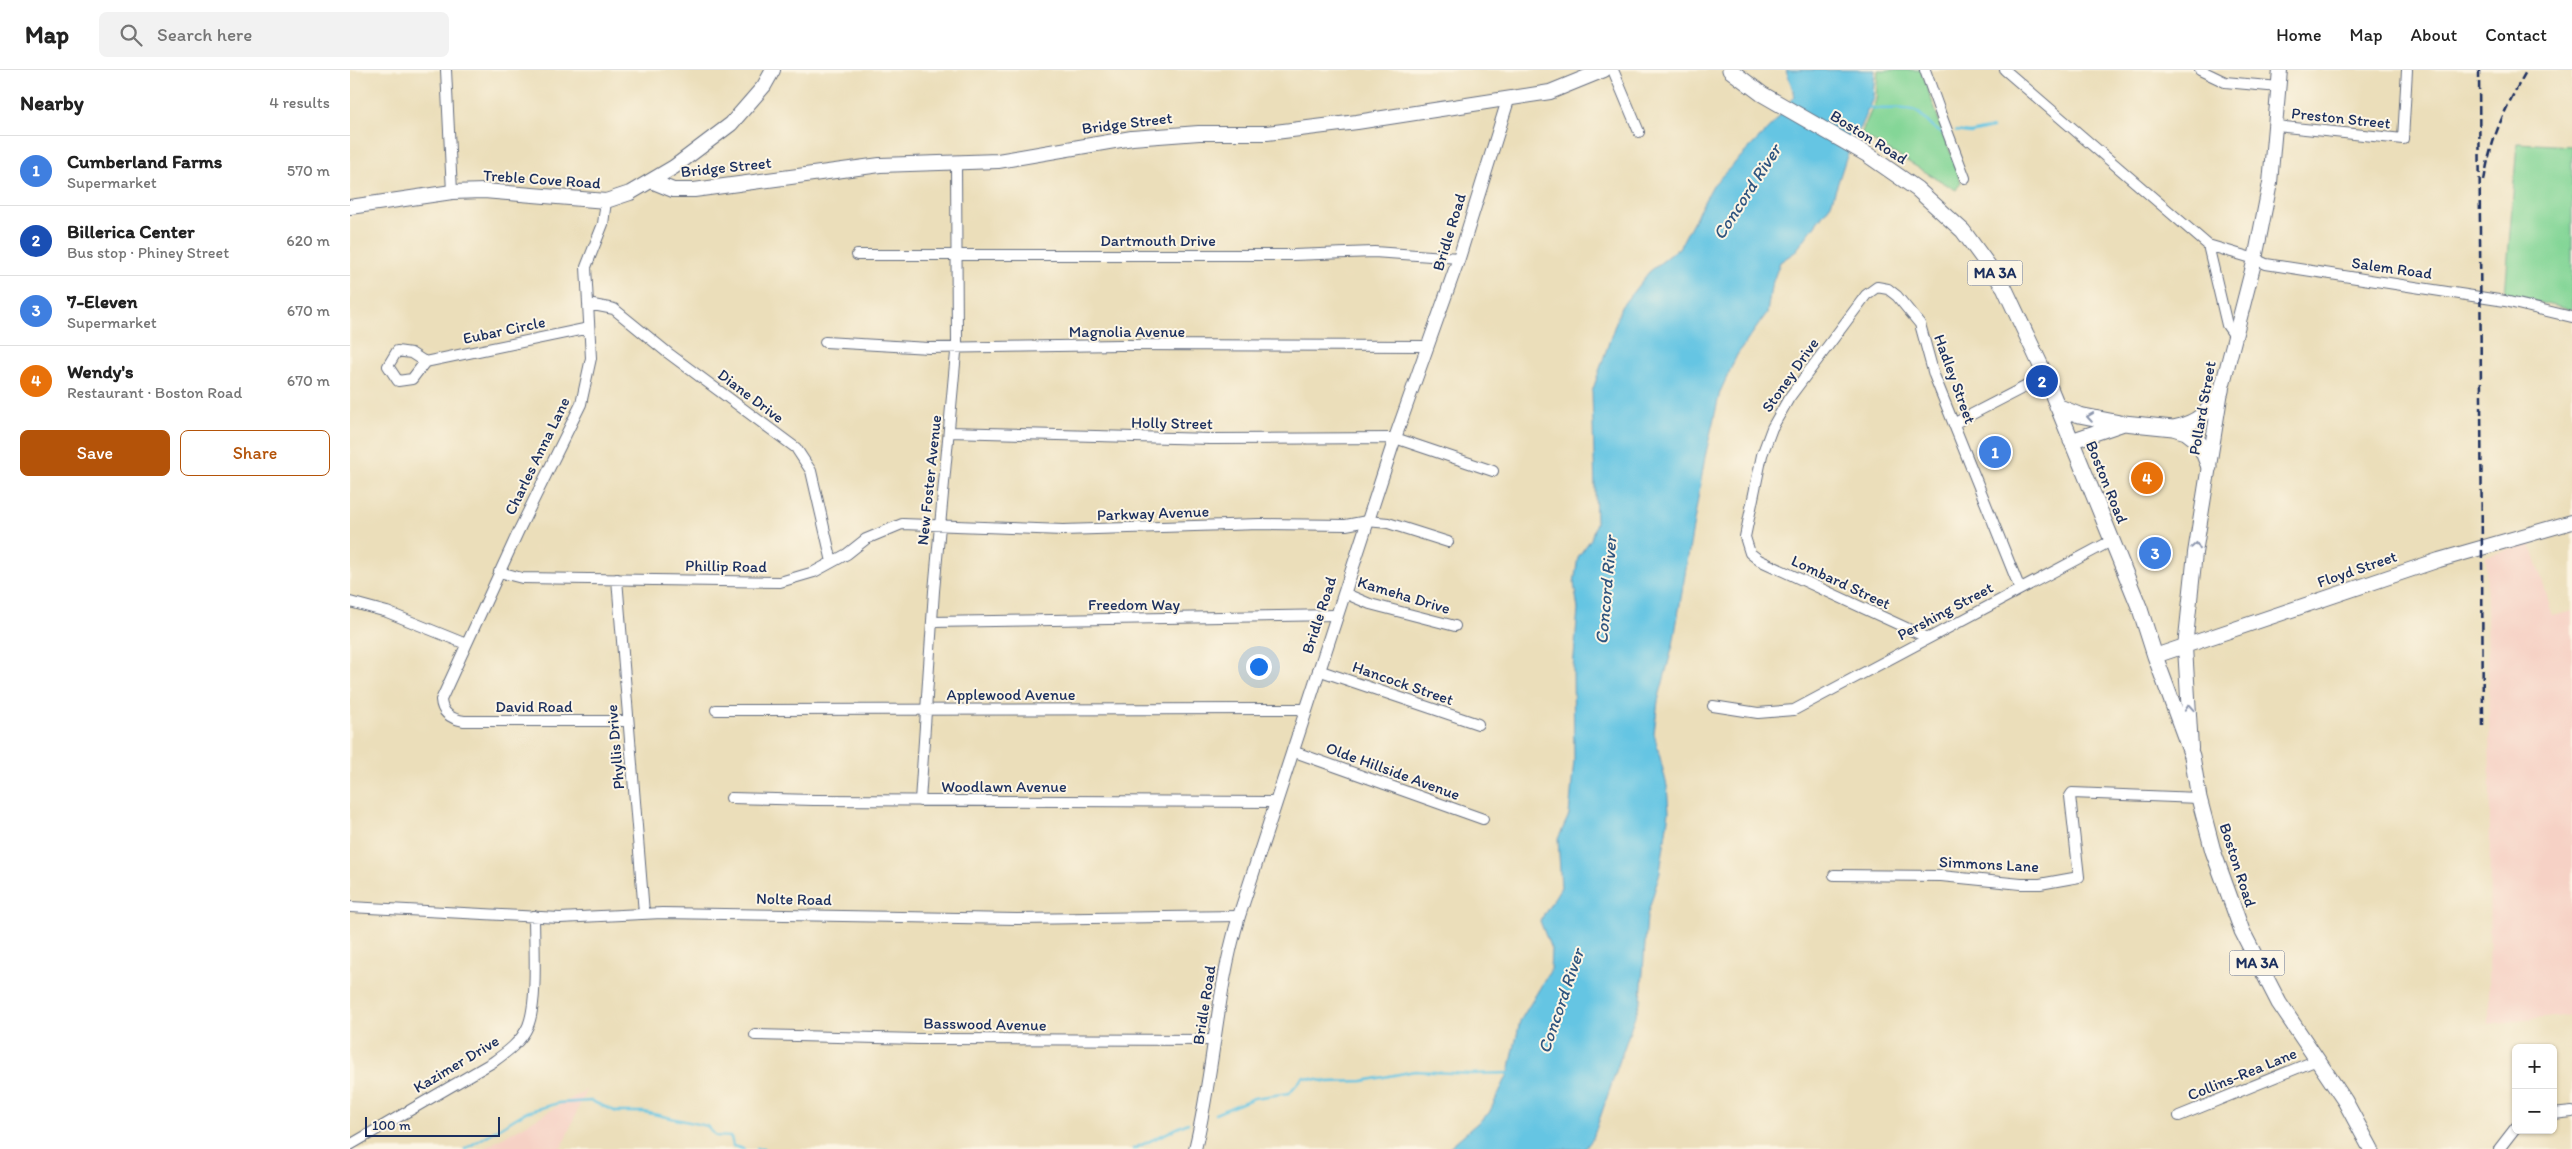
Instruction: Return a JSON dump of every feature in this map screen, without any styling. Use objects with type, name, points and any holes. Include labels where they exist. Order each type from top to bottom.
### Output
[{"type":"main road","name":"Treble Cove Road","points":[[350,207],[452,192],[484,191],[606,201],[630,193],[651,182],[731,124],[764,86],[774,70]]},
{"type":"main road","name":"Bridge Street","points":[[651,182],[673,190],[694,190],[880,165],[998,161],[1132,138],[1199,133],[1267,133],[1508,100],[1550,92],[1604,70]]},
{"type":"main road","name":"Boston Road","points":[[1730,70],[1762,94],[1779,102],[1868,155],[1931,201],[1963,231],[2004,287],[2020,315],[2046,376],[2140,609],[2155,656],[2192,756],[2199,798],[2216,859],[2242,930],[2279,1003],[2345,1100],[2371,1149]]},
{"type":"main road","name":"Pollard Street","points":[[2192,756],[2185,647],[2195,553],[2221,391],[2255,259],[2270,183],[2280,70]]},
{"type":"main road","points":[[2174,428],[2188,425],[2202,417],[2221,391]]},
{"type":"main road","points":[[2057,406],[2079,415],[2124,423],[2174,428],[2186,432],[2199,442],[2209,467]]},
{"type":"main road","points":[[2072,441],[2124,423]]},
{"type":"main road","name":"Floyd Street","points":[[2155,656],[2439,560],[2572,522]]},
{"type":"main road","points":[[2188,617],[2196,626],[2217,635]]},
{"type":"street","points":[[446,70],[452,192]]},
{"type":"street","points":[[1613,70],[1639,132]]},
{"type":"street","points":[[1925,70],[1965,178]]},
{"type":"street","name":"Salem Road","points":[[2005,70],[2208,245],[2266,264],[2505,300],[2572,317]]},
{"type":"street","points":[[2200,70],[2225,82],[2279,87]]},
{"type":"street","name":"Preston Street","points":[[2276,126],[2403,139],[2407,70]]},
{"type":"street","name":"Bridle Road","points":[[1195,1149],[1204,1115],[1224,975],[1239,916],[1367,521],[1459,258],[1508,100]]},
{"type":"street","name":"New Foster Avenue","points":[[920,801],[939,525],[956,346],[956,162]]},
{"type":"street","name":"Charles Anna Lane","points":[[444,711],[441,696],[581,404],[590,358],[586,267],[602,224],[606,201]]},
{"type":"street","points":[[2208,245],[2227,325],[2234,335]]},
{"type":"street","name":"Dartmouth Drive","points":[[857,255],[1293,255],[1374,252],[1459,258]]},
{"type":"street","name":"Stoney Drive","points":[[1747,546],[1745,537],[1746,524],[1762,455],[1778,414],[1866,296],[1877,287],[1888,289],[1896,296]]},
{"type":"street","name":"Hadley Street","points":[[1896,296],[1920,324],[1934,375],[1955,423],[2020,589]]},
{"type":"street","name":"Diane Drive","points":[[588,304],[614,309],[668,353],[796,448],[811,470],[832,562]]},
{"type":"street","name":"Eubar Circle","points":[[425,362],[589,328]]},
{"type":"street","name":"Magnolia Avenue","points":[[825,342],[929,348],[956,346],[1428,346]]},
{"type":"street","points":[[1955,423],[2046,376]]},
{"type":"street","name":"Holly Street","points":[[948,432],[1210,439],[1395,438],[1492,472]]},
{"type":"street","name":"Parkway Avenue","points":[[939,525],[1062,530],[1260,524],[1346,525],[1367,521],[1388,523],[1448,542]]},
{"type":"street","name":"Phillip Road","points":[[499,572],[520,578],[780,582],[814,572],[885,530],[902,524],[939,525]]},
{"type":"street","name":"Pershing Street","points":[[1713,706],[1758,713],[1794,710],[2111,541]]},
{"type":"street","name":"Lombard Street","points":[[1747,546],[1750,554],[1759,560],[1928,638]]},
{"type":"street","name":"Phyllis Drive","points":[[617,579],[644,913]]},
{"type":"street","name":"Kameha Drive","points":[[1344,593],[1370,604],[1455,626]]},
{"type":"street","points":[[350,602],[387,612],[466,644]]},
{"type":"street","name":"Freedom Way","points":[[932,622],[1336,615]]},
{"type":"street","name":"Hancock Street","points":[[1318,670],[1478,724]]},
{"type":"street","name":"Applewood Avenue","points":[[716,710],[1306,709]]},
{"type":"street","name":"David Road","points":[[444,711],[453,718],[464,721],[628,721]]},
{"type":"street","name":"Olde Hillside Avenue","points":[[1292,751],[1483,819]]},
{"type":"street","name":"Simmons Lane","points":[[1834,875],[1941,876],[2021,884],[2040,884],[2078,877],[2070,796],[2072,792],[2199,798]]},
{"type":"street","name":"Woodlawn Avenue","points":[[731,798],[920,801],[1276,802]]},
{"type":"street","name":"Nolte Road","points":[[350,907],[582,917],[644,913],[1017,919],[1239,916]]},
{"type":"street","name":"Kazimer Drive","points":[[350,1145],[511,1050],[528,1024],[531,1014],[534,916]]},
{"type":"street","name":"Basswood Avenue","points":[[755,1035],[918,1039],[1214,1040]]},
{"type":"street","name":"Collins-Rea Lane","points":[[2179,1116],[2317,1060]]},
{"type":"street","points":[[2557,1114],[2572,1112]]},
{"type":"street","points":[[2498,1149],[2512,1131]]},
{"type":"shaded area","points":[[2531,544],[2553,616],[2572,611],[2572,1015],[2489,1024],[2490,781],[2486,556]]},
{"type":"shaded area","points":[[586,1090],[561,1149],[483,1149]]},
{"type":"green space","points":[[1878,70],[1921,70],[1961,182],[1956,190],[1861,134],[1876,100]]},
{"type":"green space","points":[[2517,143],[2572,146],[2572,310],[2505,295]]},
{"type":"water","name":"Concord River","points":[[1786,70],[1875,70],[1873,98],[1845,161],[1831,204],[1795,252],[1780,262],[1771,287],[1767,313],[1737,355],[1720,392],[1705,457],[1673,645],[1658,701],[1654,733],[1667,786],[1669,812],[1660,872],[1647,916],[1641,999],[1593,1138],[1585,1149],[1447,1149],[1489,1113],[1509,1072],[1520,1021],[1550,971],[1551,949],[1540,921],[1561,887],[1558,839],[1569,815],[1574,760],[1573,668],[1578,609],[1574,583],[1578,557],[1591,539],[1596,522],[1592,392],[1621,307],[1649,272],[1679,248],[1713,185],[1775,122],[1795,96]]},
{"type":"waterway","points":[[1868,107],[1915,111],[1942,133]]},
{"type":"waterway","points":[[1956,131],[1970,133],[1992,128]]},
{"type":"waterway","points":[[1215,1114],[1254,1098],[1289,1093],[1303,1077],[1328,1082],[1363,1081],[1415,1071],[1470,1074],[1510,1073]]},
{"type":"waterway","points":[[465,1149],[526,1112],[559,1103],[591,1101],[617,1112],[644,1112],[707,1126],[716,1136],[731,1137],[733,1146],[744,1149]]},
{"type":"waterway","points":[[1133,1149],[1188,1123]]},
{"type":"waterway","points":[[757,1149],[765,1149]]},
{"type":"railway","points":[[2479,70],[2483,726]]},
{"type":"railway","points":[[2484,181],[2500,123],[2527,70]]},
{"type":"place","name":"Billerica Center","points":[[2042,381]]},
{"type":"place","name":"Cumberland Farms","points":[[1995,452]]},
{"type":"place","name":"Wendy's","points":[[2147,478]]},
{"type":"place","name":"7-Eleven","points":[[2155,553]]}]
